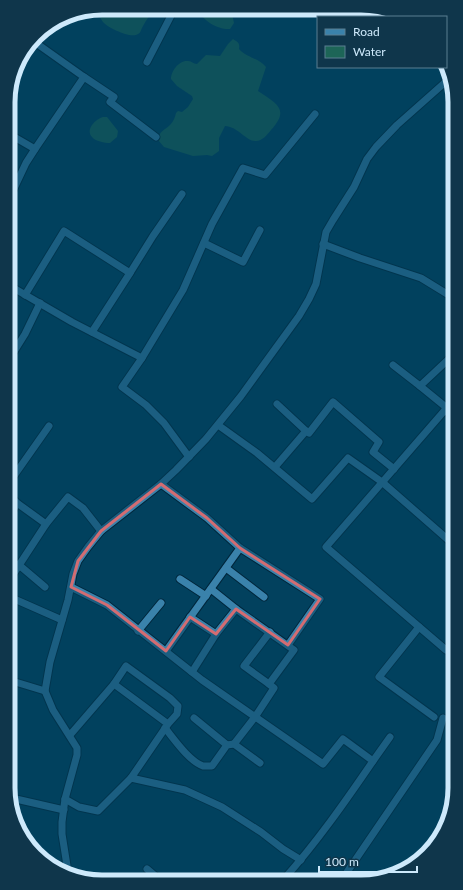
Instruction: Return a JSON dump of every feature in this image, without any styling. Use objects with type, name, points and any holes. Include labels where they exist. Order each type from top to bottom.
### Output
[{"type":"street","points":[[147,62],[171,15]]},
{"type":"street","points":[[37,44],[114,97],[110,102],[156,137]]},
{"type":"street","points":[[15,186],[26,163],[84,77]]},
{"type":"street","points":[[67,868],[62,834],[62,822],[65,799],[78,748],[52,710],[45,691],[50,662],[71,587],[73,574],[78,561],[101,531],[161,484],[189,457],[218,424],[299,316],[309,299],[316,284],[326,232],[332,220],[354,187],[364,165],[376,147],[397,124],[445,82]]},
{"type":"street","points":[[189,457],[164,423],[146,405],[122,387],[142,358],[183,290],[212,224],[243,168],[265,175],[315,114]]},
{"type":"street","points":[[15,137],[35,149]]},
{"type":"street","points":[[92,332],[153,236],[182,194]]},
{"type":"street","points":[[204,243],[242,262],[260,230]]},
{"type":"street","points":[[24,295],[64,231],[130,273]]},
{"type":"street","points":[[323,244],[360,258],[422,278],[448,294]]},
{"type":"street","points":[[15,289],[142,358]]},
{"type":"street","points":[[15,350],[25,334],[40,303]]},
{"type":"street","points":[[420,386],[448,360]]},
{"type":"street","points":[[393,365],[448,407],[326,547],[446,650],[448,648]]},
{"type":"street","points":[[277,404],[309,433],[333,402],[379,442],[373,452],[394,469]]},
{"type":"street","points":[[218,424],[274,467],[312,499],[348,458],[382,482],[448,540]]},
{"type":"street","points":[[15,474],[49,426]]},
{"type":"street","points":[[274,467],[306,431]]},
{"type":"street","points":[[161,484],[207,518],[240,548],[320,599],[288,645]]},
{"type":"street","points":[[15,572],[46,524],[68,496],[83,508],[101,531]]},
{"type":"street","points":[[15,507],[17,503],[46,524]]},
{"type":"street","points":[[166,651],[240,548]]},
{"type":"street","points":[[15,564],[45,587]]},
{"type":"street","points":[[226,568],[264,597]]},
{"type":"street","points":[[180,579],[206,596]]},
{"type":"street","points":[[71,587],[107,605],[138,631],[192,672],[323,764],[343,739],[373,761]]},
{"type":"street","points":[[211,589],[236,609],[294,650],[269,684]]},
{"type":"street","points":[[15,599],[62,620]]},
{"type":"street","points":[[138,631],[161,603]]},
{"type":"street","points":[[192,672],[216,634],[236,609]]},
{"type":"street","points":[[190,617],[216,634]]},
{"type":"street","points":[[419,626],[379,678],[434,718]]},
{"type":"street","points":[[114,684],[166,726],[187,754],[195,761],[204,766],[212,766],[255,717],[274,688],[244,666],[270,632]]},
{"type":"street","points":[[65,799],[79,807],[98,811],[131,778],[166,726],[176,714],[178,706],[158,688],[126,666],[114,684],[70,735]]},
{"type":"street","points":[[15,682],[45,691]]},
{"type":"street","points":[[194,718],[230,745],[260,762]]},
{"type":"street","points":[[345,875],[437,740],[443,718]]},
{"type":"street","points":[[287,875],[301,860],[347,800],[390,737]]},
{"type":"street","points":[[131,778],[185,790],[222,807],[301,860]]},
{"type":"street","points":[[16,799],[64,810]]},
{"type":"street","points":[[147,869],[154,875]]},
{"type":"highlighted area","points":[[161,484],[207,518],[240,548],[320,599],[288,645],[236,609],[216,634],[190,617],[166,651],[107,605],[71,587],[78,561],[101,531]]},
{"type":"water","points":[[100,15],[150,15],[140,33],[135,35],[125,34],[110,28]]},
{"type":"water","points":[[202,15],[232,15],[234,23],[230,29],[226,29],[212,24]]},
{"type":"water","points":[[233,39],[238,43],[239,49],[242,52],[266,67],[258,91],[279,108],[280,117],[277,123],[264,137],[256,141],[249,139],[234,128],[225,126],[219,138],[219,151],[212,156],[193,156],[164,147],[158,140],[162,131],[171,124],[176,113],[178,111],[182,112],[188,107],[193,99],[192,96],[177,86],[171,79],[174,70],[179,64],[185,61],[197,64],[206,55],[220,56]]},
{"type":"water","points":[[103,117],[107,117],[118,131],[117,137],[110,143],[95,140],[90,134],[92,125]]}]
